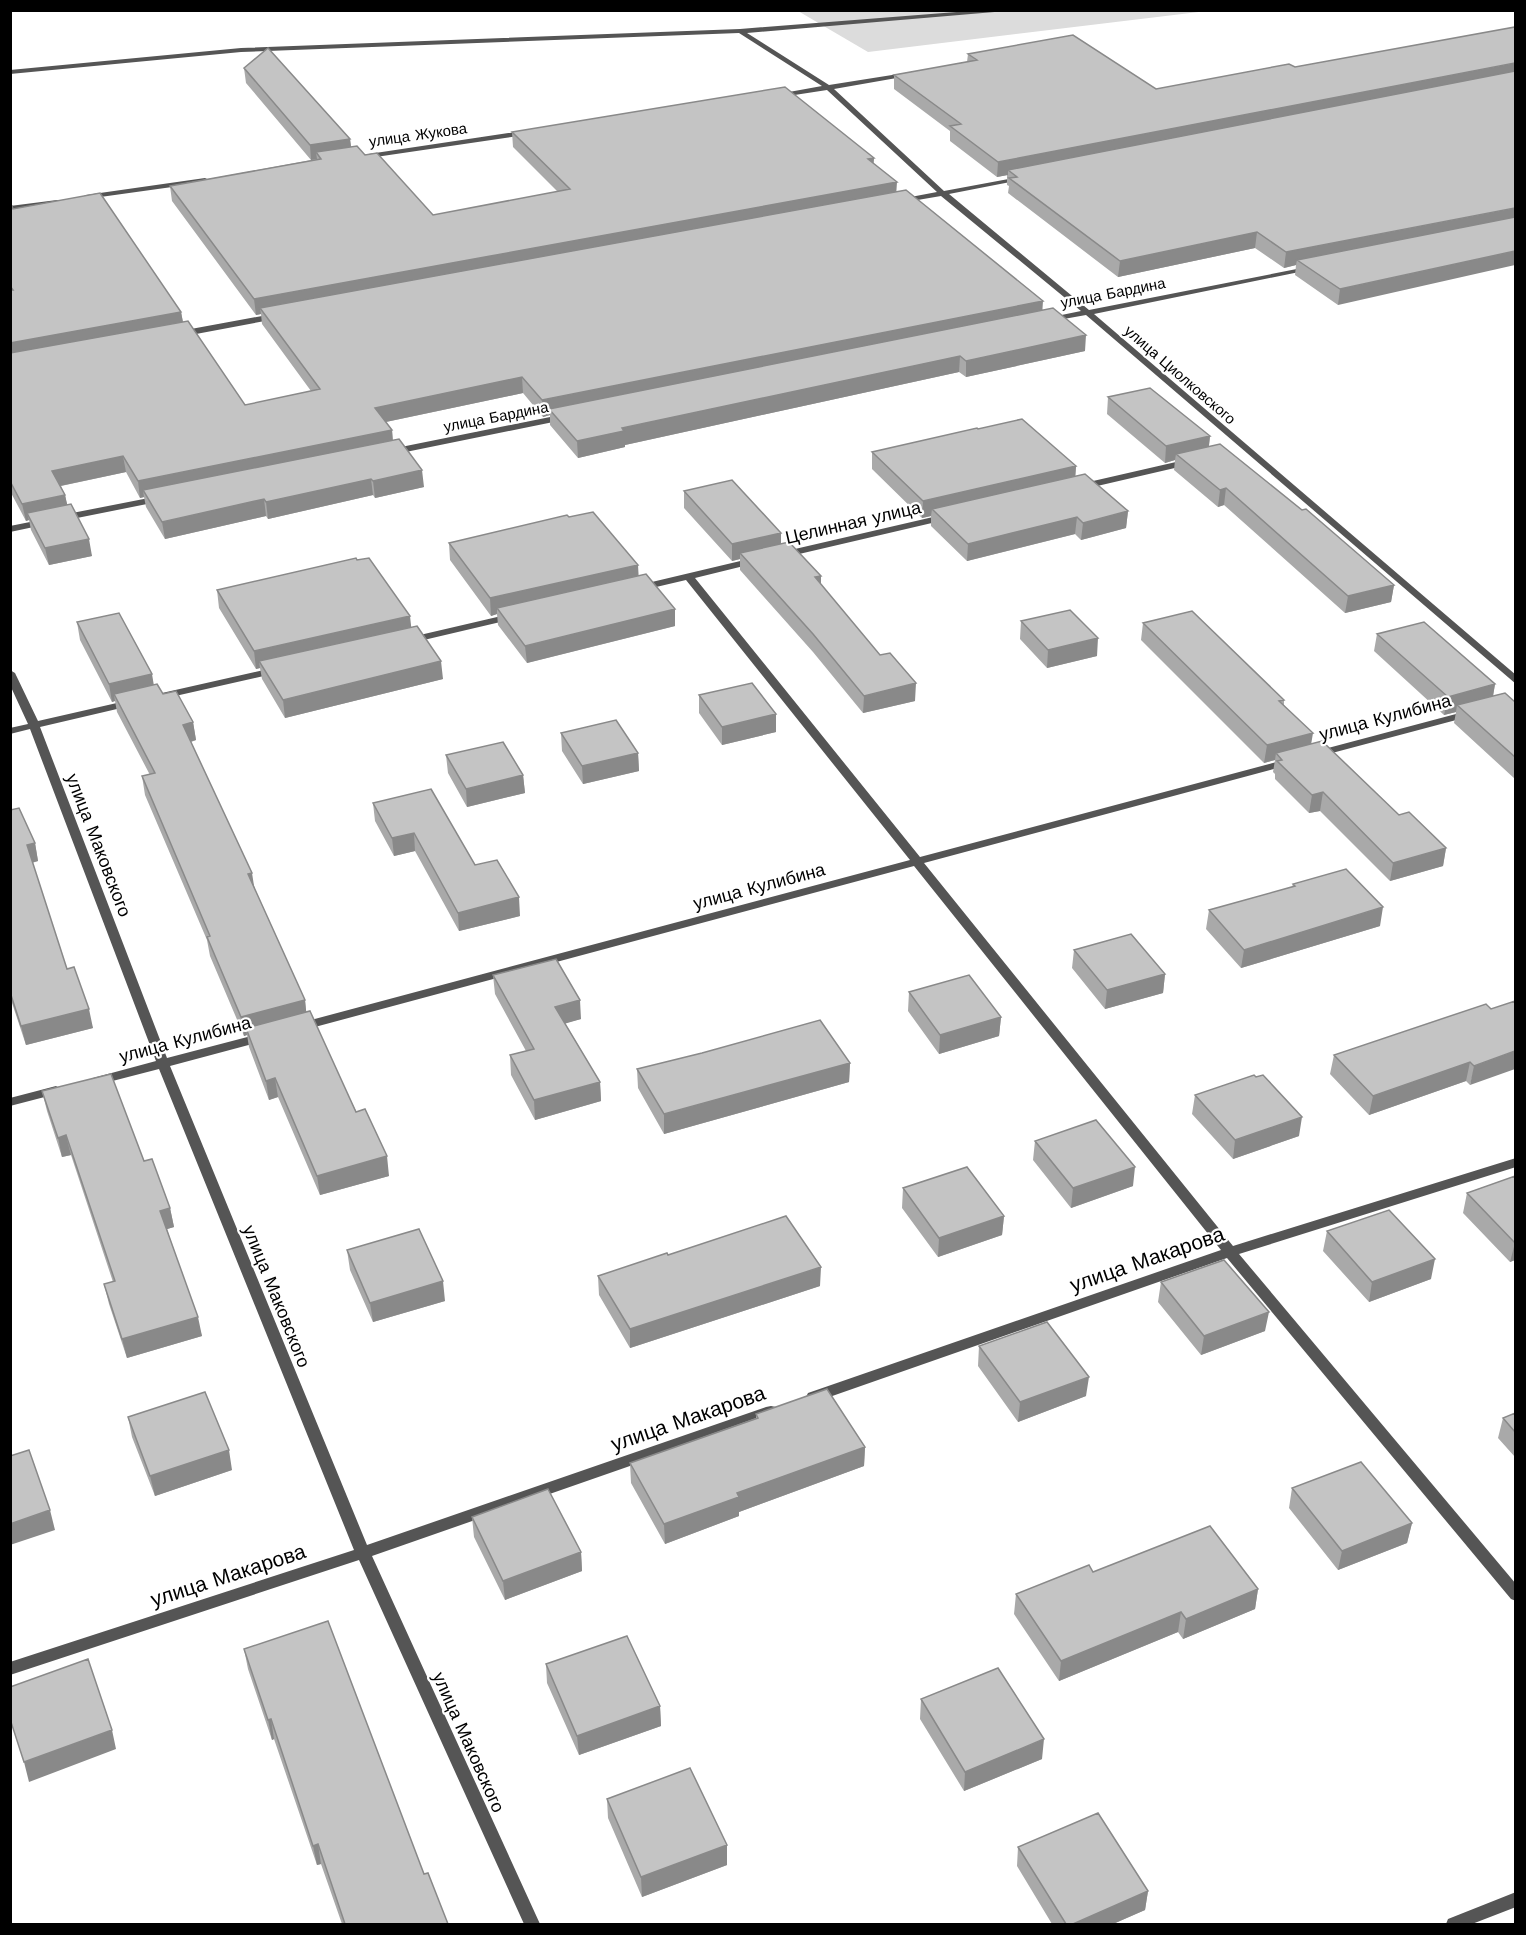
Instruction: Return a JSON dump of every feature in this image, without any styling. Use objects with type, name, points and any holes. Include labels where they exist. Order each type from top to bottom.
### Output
[{"type":"street","points":[[10,72],[241,50],[740,31],[1016,10]]},
{"type":"street","name":"улица Циолковского","points":[[740,31],[829,88],[942,194],[1087,312],[1515,681]]},
{"type":"street","points":[[770,97],[921,72]]},
{"type":"street","name":"улица Жукова","points":[[355,158],[533,132]]},
{"type":"street","points":[[895,202],[1036,175]]},
{"type":"street","points":[[82,198],[212,179]]},
{"type":"street","points":[[10,208],[70,200]]},
{"type":"street","name":"улица Бардина","points":[[1040,322],[1319,266]]},
{"type":"street","points":[[176,334],[282,315]]},
{"type":"street","name":"улица Бардина","points":[[385,453],[572,416]]},
{"type":"street","points":[[1234,452],[1246,449]]},
{"type":"street","points":[[1072,489],[1199,460]]},
{"type":"street","points":[[10,529],[174,496]]},
{"type":"street","name":"Целинная улица","points":[[630,590],[956,515]]},
{"type":"street","points":[[688,576],[1230,1252],[1515,1594]]},
{"type":"street","points":[[396,643],[525,614]]},
{"type":"street","points":[[151,699],[291,667]]},
{"type":"street","name":"улица Маковского","points":[[10,673],[34,725],[163,1064],[363,1553],[532,1924]]},
{"type":"street","points":[[10,731],[140,701]]},
{"type":"street","name":"улица Кулибина","points":[[87,1083],[1481,710]]},
{"type":"street","points":[[10,1102],[65,1088]]},
{"type":"street","name":"улица Макарова","points":[[802,1401],[1230,1252],[1515,1162]]},
{"type":"street","name":"улица Макарова","points":[[10,1669],[363,1553],[780,1408]]},
{"type":"street","points":[[1454,1924],[1515,1899]]},
{"type":"shaded area","points":[[798,11],[1207,11],[868,52]]},
{"type":"building","points":[[1515,27],[1515,63],[998,162],[950,126],[961,124],[894,75],[977,60],[968,54],[1073,35],[1156,89],[1289,64],[1295,67]]},
{"type":"building","points":[[268,48],[350,139],[310,145],[244,68]]},
{"type":"building","points":[[1515,71],[1515,208],[1286,252],[1257,232],[1120,261],[1009,178],[1017,177],[1008,170]]},
{"type":"building","points":[[785,87],[874,158],[868,159],[897,182],[254,299],[170,186],[321,159],[316,152],[357,146],[365,155],[377,153],[433,215],[570,189],[512,132]]},
{"type":"building","points":[[906,190],[1043,301],[542,400],[522,377],[375,408],[392,430],[138,481],[123,456],[52,471],[65,495],[22,504],[10,481],[10,353],[188,321],[245,405],[320,389],[260,308]]},
{"type":"building","points":[[100,193],[181,312],[10,343],[10,290],[13,290],[10,286],[10,206],[13,209]]},
{"type":"building","points":[[1515,217],[1515,251],[1340,289],[1297,260]]},
{"type":"building","points":[[1053,308],[1086,335],[966,361],[960,356],[622,428],[624,431],[577,441],[549,409]]},
{"type":"building","points":[[1150,388],[1210,436],[1166,446],[1108,397]]},
{"type":"building","points":[[1022,419],[1076,466],[923,501],[872,452],[977,428]]},
{"type":"building","points":[[399,439],[422,470],[266,502],[264,499],[162,522],[143,490]]},
{"type":"building","points":[[1220,444],[1302,510],[1306,509],[1394,585],[1348,596],[1226,488],[1220,490],[1176,454]]},
{"type":"building","points":[[1085,474],[1128,511],[1083,523],[1077,517],[968,544],[932,509]]},
{"type":"building","points":[[732,480],[781,533],[732,544],[684,491]]},
{"type":"building","points":[[71,504],[89,539],[45,548],[27,513]]},
{"type":"building","points":[[593,512],[638,565],[490,598],[449,543],[567,515],[569,517]]},
{"type":"building","points":[[789,542],[821,576],[815,577],[880,655],[890,653],[916,683],[864,696],[813,634],[740,553]]},
{"type":"building","points":[[356,558],[357,560],[369,558],[410,616],[254,651],[217,590]]},
{"type":"building","points":[[646,574],[675,609],[525,646],[497,608]]},
{"type":"building","points":[[1070,610],[1098,638],[1048,650],[1021,621]]},
{"type":"building","points":[[1192,611],[1284,700],[1279,701],[1313,733],[1267,745],[1143,623]]},
{"type":"building","points":[[119,613],[152,674],[109,684],[77,622]]},
{"type":"building","points":[[1424,622],[1495,684],[1448,697],[1377,634]]},
{"type":"building","points":[[417,626],[441,661],[283,700],[259,661]]},
{"type":"building","points":[[752,683],[776,714],[722,727],[699,695]]},
{"type":"building","points":[[157,684],[163,694],[176,691],[193,722],[183,725],[252,873],[248,874],[305,1000],[241,1017],[207,937],[210,936],[142,776],[155,773],[114,694]]},
{"type":"building","points":[[1505,693],[1515,702],[1515,757],[1457,705]]},
{"type":"building","points":[[616,720],[638,753],[582,766],[561,733]]},
{"type":"building","points":[[1322,741],[1399,815],[1409,812],[1446,848],[1393,863],[1323,792],[1312,795],[1277,761],[1282,760],[1276,753]]},
{"type":"building","points":[[503,742],[523,775],[466,789],[446,755]]},
{"type":"building","points":[[431,789],[475,865],[497,860],[519,897],[458,913],[414,833],[392,838],[373,803]]},
{"type":"building","points":[[19,808],[35,843],[27,845],[67,969],[74,967],[89,1009],[21,1026],[10,992],[10,810]]},
{"type":"building","points":[[1346,869],[1383,907],[1244,950],[1209,910],[1295,886],[1293,884]]},
{"type":"building","points":[[1131,934],[1165,974],[1107,990],[1074,950]]},
{"type":"building","points":[[556,959],[580,1000],[555,1007],[600,1082],[534,1100],[510,1055],[534,1049],[493,975]]},
{"type":"building","points":[[969,975],[1001,1017],[940,1035],[909,992]]},
{"type":"building","points":[[1515,1001],[1515,1051],[1474,1066],[1470,1062],[1373,1096],[1334,1055],[1486,1004],[1491,1009]]},
{"type":"building","points":[[310,1011],[356,1112],[365,1109],[387,1156],[317,1176],[275,1078],[266,1081],[246,1028]]},
{"type":"building","points":[[820,1020],[850,1063],[664,1114],[637,1069],[702,1053]]},
{"type":"building","points":[[111,1074],[144,1161],[152,1159],[170,1208],[160,1211],[198,1317],[122,1339],[104,1284],[115,1281],[66,1135],[58,1138],[42,1091]]},
{"type":"building","points":[[1254,1075],[1256,1077],[1263,1075],[1302,1117],[1235,1140],[1195,1095]]},
{"type":"building","points":[[1096,1120],[1135,1167],[1073,1188],[1035,1141]]},
{"type":"building","points":[[967,1167],[1004,1216],[939,1238],[903,1188]]},
{"type":"building","points":[[1515,1176],[1515,1243],[1467,1193]]},
{"type":"building","points":[[1389,1210],[1435,1259],[1372,1282],[1327,1231]]},
{"type":"building","points":[[786,1216],[821,1267],[630,1329],[598,1276],[667,1253],[668,1255]]},
{"type":"building","points":[[419,1229],[443,1281],[370,1303],[347,1250]]},
{"type":"building","points":[[1224,1260],[1269,1312],[1204,1336],[1161,1282]]},
{"type":"building","points":[[1047,1322],[1089,1377],[1020,1402],[979,1346]]},
{"type":"building","points":[[827,1389],[865,1447],[737,1493],[739,1497],[664,1524],[630,1463],[758,1418],[756,1414]]},
{"type":"building","points":[[205,1392],[229,1450],[150,1476],[128,1417]]},
{"type":"building","points":[[1515,1413],[1515,1432],[1503,1418]]},
{"type":"building","points":[[29,1450],[50,1510],[10,1524],[10,1456]]},
{"type":"building","points":[[1361,1462],[1412,1523],[1342,1551],[1292,1488]]},
{"type":"building","points":[[548,1489],[581,1552],[503,1581],[472,1517]]},
{"type":"building","points":[[1210,1526],[1258,1589],[1186,1619],[1181,1612],[1061,1661],[1016,1594],[1089,1565],[1093,1572]]},
{"type":"building","points":[[328,1621],[424,1874],[428,1873],[448,1924],[345,1924],[318,1844],[313,1846],[271,1719],[268,1720],[244,1649]]},
{"type":"building","points":[[627,1636],[660,1706],[577,1736],[546,1664]]},
{"type":"building","points":[[88,1659],[112,1730],[24,1762],[10,1719],[10,1687]]},
{"type":"building","points":[[998,1668],[1044,1739],[965,1772],[921,1699]]},
{"type":"building","points":[[690,1768],[727,1845],[641,1877],[607,1799]]},
{"type":"building","points":[[1098,1813],[1148,1891],[1073,1924],[1066,1924],[1018,1847]]}]
